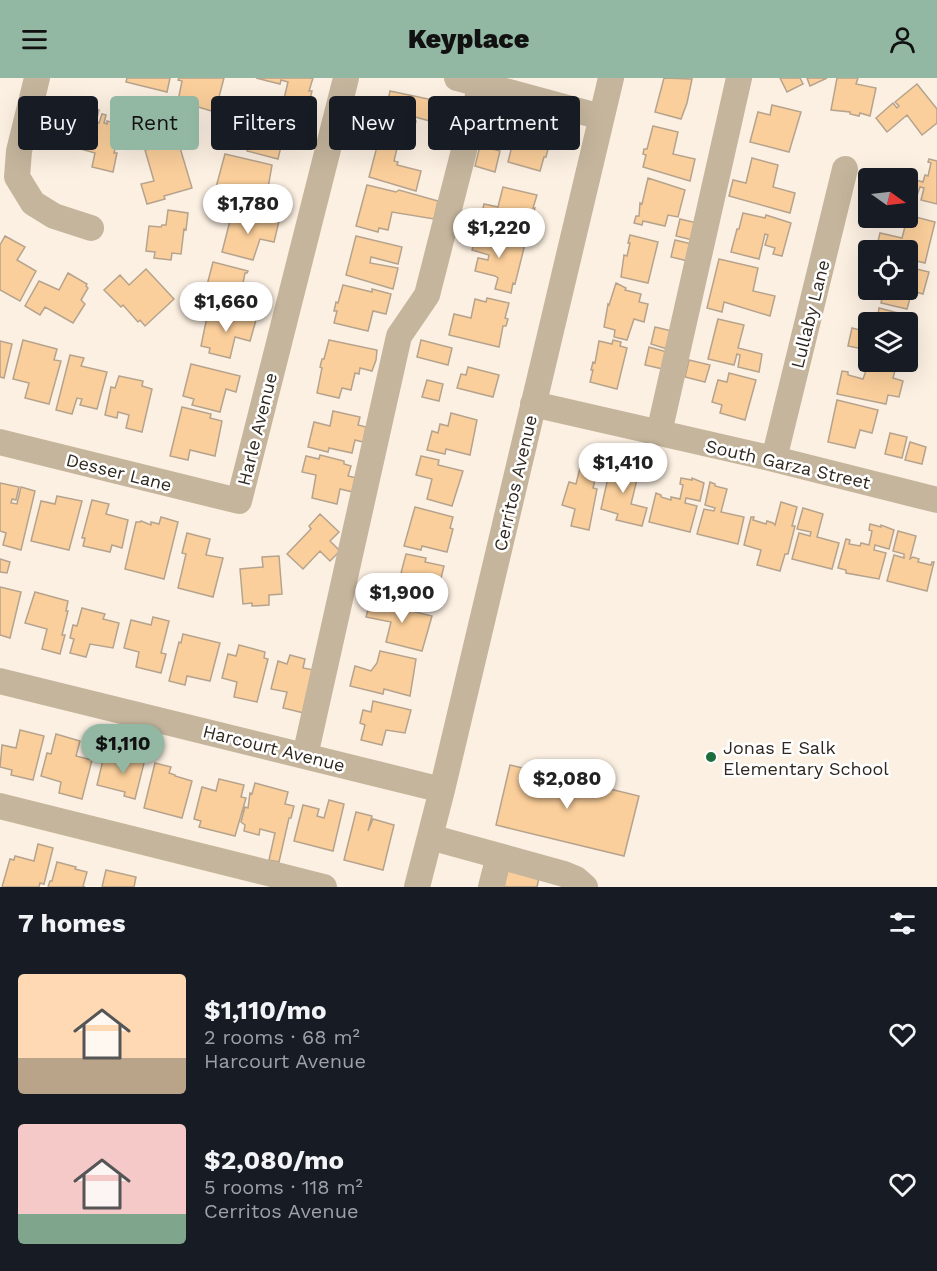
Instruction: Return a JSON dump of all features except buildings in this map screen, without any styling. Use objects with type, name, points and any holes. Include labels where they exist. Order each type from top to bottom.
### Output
[{"type":"street","points":[[37,78],[19,151],[17,177],[33,203],[54,216],[91,228]]},
{"type":"street","name":"Harle Avenue","points":[[239,501],[346,78]]},
{"type":"street","name":"Cerritos Avenue","points":[[417,887],[611,78]]},
{"type":"street","points":[[659,433],[739,78]]},
{"type":"street","points":[[305,756],[399,336],[427,295],[469,81],[601,117]]},
{"type":"street","name":"Lullaby Lane","points":[[774,459],[845,169]]},
{"type":"street","name":"South Garza Street","points":[[533,405],[774,459],[937,500]]},
{"type":"street","name":"Desser Lane","points":[[0,442],[239,501]]},
{"type":"street","name":"Harcourt Avenue","points":[[0,681],[442,790]]},
{"type":"street","points":[[0,806],[324,887]]},
{"type":"street","points":[[430,837],[564,874],[576,879],[585,887]]},
{"type":"street","points":[[491,887],[499,856]]},
{"type":"place","name":"Jonas E Salk Elementary School","points":[[711,757]]}]
